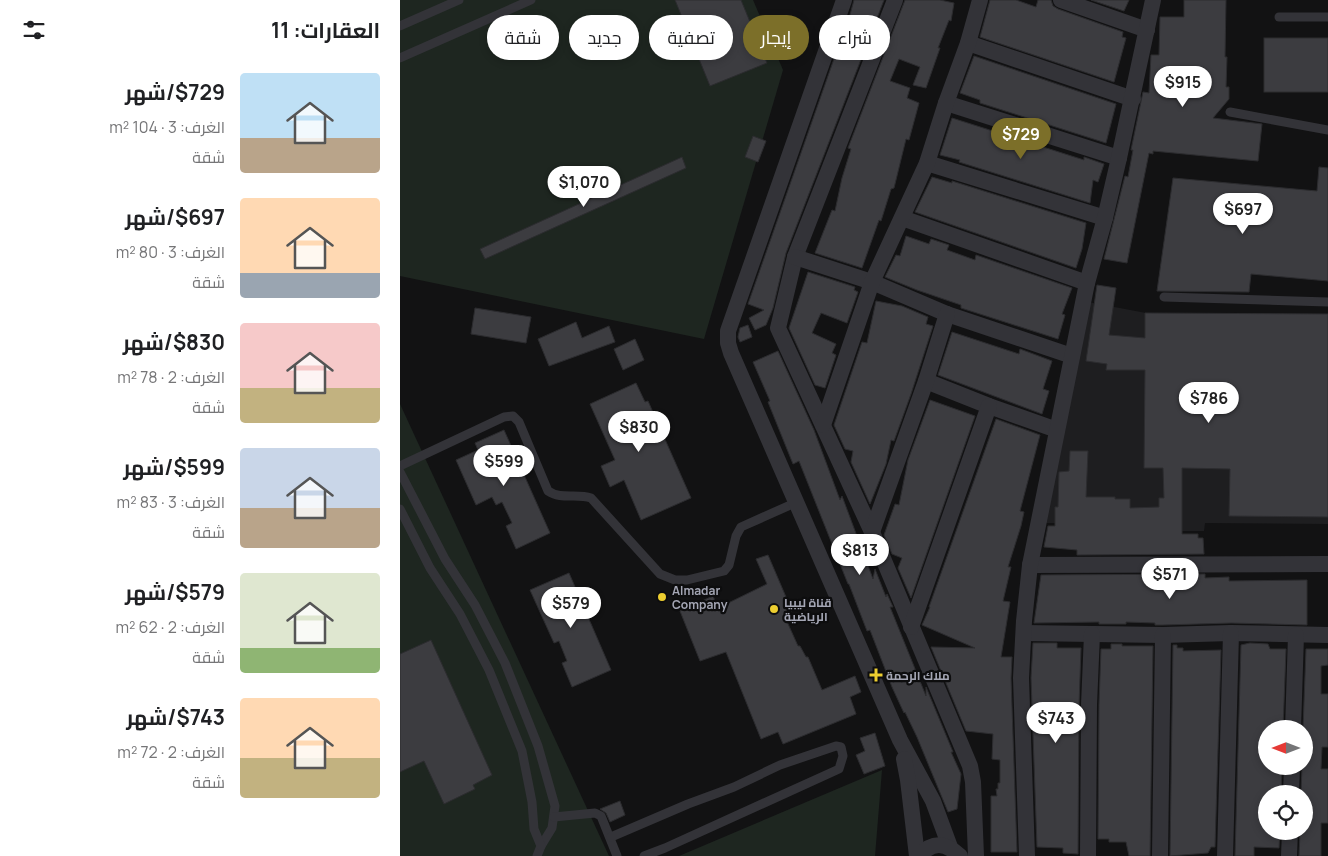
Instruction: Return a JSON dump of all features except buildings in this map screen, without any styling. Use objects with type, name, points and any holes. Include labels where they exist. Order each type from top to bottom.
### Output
[{"type":"street","points":[[844,0],[728,331],[728,343],[900,740],[955,852]]},
{"type":"street","points":[[895,0],[795,257],[778,328],[872,532],[972,773],[976,856]]},
{"type":"street","points":[[823,425],[872,282],[928,162],[946,103],[968,43],[980,0]]},
{"type":"street","points":[[1061,0],[1147,30]]},
{"type":"street","points":[[1027,856],[1021,678],[1030,565],[1087,283],[1105,218],[1133,100],[1153,0]]},
{"type":"street","points":[[968,43],[1133,100]]},
{"type":"street","points":[[946,103],[1119,158]]},
{"type":"street","points":[[928,162],[1105,218]]},
{"type":"street","points":[[902,218],[1087,283]]},
{"type":"street","points":[[795,257],[872,282],[947,314],[1072,356]]},
{"type":"street","points":[[872,532],[926,381],[947,314]]},
{"type":"street","points":[[926,381],[1057,430]]},
{"type":"street","points":[[912,627],[989,406]]},
{"type":"street","points":[[1030,565],[1328,564]]},
{"type":"street","points":[[1024,633],[1328,635]]},
{"type":"street","points":[[1225,856],[1230,633]]},
{"type":"street","points":[[1088,856],[1089,714],[1092,634]]},
{"type":"street","points":[[1160,856],[1163,635]]},
{"type":"street","points":[[1293,720],[1296,635]]},
{"type":"street","points":[[900,740],[908,780],[918,856]]},
{"type":"street","points":[[971,856],[975,837]]},
{"type":"street","points":[[1289,856],[1290,840]]},
{"type":"street","points":[[918,856],[926,848],[938,844],[955,852]]},
{"type":"lane","points":[[400,26],[459,0]]},
{"type":"lane","points":[[400,58],[531,0]]},
{"type":"lane","points":[[1279,17],[1328,17]]},
{"type":"lane","points":[[1230,112],[1328,130]]},
{"type":"lane","points":[[1164,297],[1328,302]]},
{"type":"lane","points":[[400,466],[504,417],[513,416],[519,422],[548,491],[555,496],[582,495],[591,498],[660,574],[675,580],[687,580],[724,571],[729,565],[736,536],[741,527],[797,502]]},
{"type":"lane","points":[[400,472],[445,560],[475,605],[505,663],[538,746],[554,806],[554,817],[552,828],[537,856]]},
{"type":"lane","points":[[400,510],[430,568],[460,614],[489,670],[522,751],[532,802],[534,829],[541,846]]},
{"type":"lane","points":[[611,838],[780,766],[836,746],[841,748],[843,756],[839,769],[644,856]]},
{"type":"lane","points":[[554,817],[594,813],[601,816],[617,856]]},
{"type":"shaded area","points":[[400,0],[753,0],[759,15],[743,15],[743,60],[779,60],[783,70],[704,339],[400,276]]},
{"type":"shaded area","points":[[1088,302],[1146,313],[1328,314],[1328,524],[1205,523],[1204,531],[1074,531],[1074,523],[1045,523]]},
{"type":"shaded area","points":[[400,404],[609,856],[400,856]]},
{"type":"shaded area","points":[[882,770],[875,856],[679,856]]},
{"type":"place","name":"Almadar Company","points":[[662,597]]},
{"type":"place","name":"قناة ليبيا الرياضية","points":[[774,609]]},
{"type":"place","name":"ملاك الرحمة","points":[[876,675]]}]
